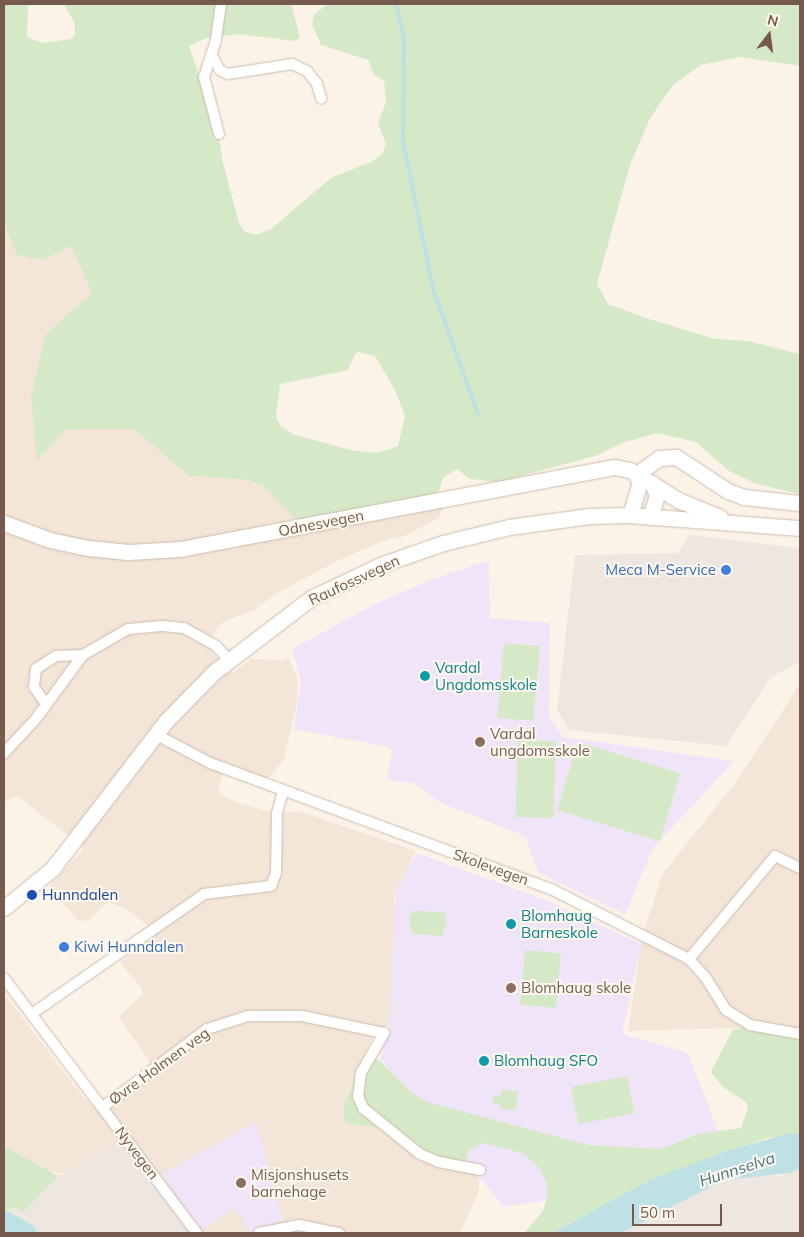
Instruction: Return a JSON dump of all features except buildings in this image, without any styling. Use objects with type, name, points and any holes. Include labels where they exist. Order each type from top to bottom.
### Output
[{"type":"main road","points":[[630,515],[639,486],[637,474],[659,458],[676,457],[728,491],[744,497],[800,503]]},
{"type":"main road","name":"Odnesvegen","points":[[4,523],[50,540],[89,548],[128,552],[180,549],[610,468],[624,468],[688,506],[738,523]]},
{"type":"main road","points":[[650,517],[657,496],[652,483]]},
{"type":"main road","name":"Raufossvegen","points":[[4,908],[52,869],[155,734],[229,660],[311,598],[400,558],[443,543],[509,528],[589,516],[630,515],[800,528]]},
{"type":"street","points":[[219,134],[204,77],[211,54],[221,4]]},
{"type":"street","points":[[211,54],[220,70],[228,74],[292,64],[307,71],[317,84],[321,98]]},
{"type":"street","points":[[4,753],[46,704],[83,656],[128,629],[162,626],[184,628],[202,637],[229,660]]},
{"type":"street","points":[[46,704],[34,687],[36,669],[56,656],[83,656]]},
{"type":"street","name":"Skolevegen","points":[[155,734],[210,764],[551,888],[689,959],[706,978],[726,1010],[750,1025],[800,1034]]},
{"type":"street","points":[[33,1013],[204,894],[271,886],[276,874],[277,813],[283,791]]},
{"type":"street","points":[[689,959],[775,856],[800,868]]},
{"type":"street","name":"Nyvegen","points":[[4,978],[33,1013],[197,1233]]},
{"type":"street","name":"Øvre Holmen veg","points":[[103,1107],[207,1029],[248,1016],[302,1016],[384,1033],[361,1073],[358,1096],[363,1108],[420,1154],[438,1162],[480,1170]]},
{"type":"street","points":[[259,1233],[299,1225],[339,1233]]},
{"type":"shaded area","points":[[4,223],[16,254],[21,256],[43,260],[71,246],[92,293],[46,334],[38,461],[66,429],[134,429],[189,476],[248,480],[263,486],[301,525],[434,506],[443,508],[439,518],[404,536],[382,541],[335,562],[276,594],[254,610],[223,622],[212,635],[209,646],[213,655],[234,672],[251,659],[284,660],[288,657],[297,676],[297,704],[284,759],[271,776],[266,778],[233,769],[223,773],[218,788],[220,793],[235,802],[277,814],[299,811],[416,851],[394,896],[398,931],[389,1025],[374,1033],[343,1108],[347,1124],[379,1128],[478,1175],[479,1191],[460,1233],[205,1233],[140,1145],[126,1137],[64,1174],[53,1172],[4,1196],[4,994],[84,1098],[100,1113],[151,1080],[156,1071],[119,1017],[143,994],[142,988],[120,963],[154,936],[154,931],[128,910],[108,902],[88,921],[77,920],[49,886],[83,850],[80,845],[17,796],[4,802]]},
{"type":"shaded area","points":[[690,535],[800,548],[800,662],[771,677],[726,746],[569,730],[557,710],[575,555],[677,553]]},
{"type":"shaded area","name":"Vardal ungdomsskole","points":[[489,560],[490,618],[550,623],[549,716],[563,737],[734,761],[653,848],[625,914],[539,873],[525,836],[441,803],[414,783],[387,780],[392,751],[389,747],[294,729],[301,681],[292,649],[375,604],[435,578]]},
{"type":"shaded area","points":[[800,684],[800,1032],[735,1028],[628,1031],[642,937],[663,873],[736,782]]},
{"type":"shaded area","name":"Blomhaug skole","points":[[417,853],[546,900],[641,944],[622,1034],[688,1053],[725,1149],[603,1191],[504,1207],[380,1059],[389,1031],[396,891]]},
{"type":"shaded area","points":[[256,1122],[283,1219],[251,1233],[235,1208],[202,1230],[162,1174]]},
{"type":"shaded area","points":[[126,1137],[140,1145],[205,1233],[4,1233],[9,1210],[15,1209],[52,1177],[64,1174]]},
{"type":"shaded area","points":[[800,1169],[800,1233],[621,1233],[724,1180],[764,1175],[781,1176]]},
{"type":"green space","points":[[4,4],[28,4],[27,37],[43,43],[71,39],[75,35],[75,24],[64,4],[291,4],[300,38],[295,41],[239,34],[206,38],[189,46],[218,130],[223,163],[239,223],[245,232],[256,235],[271,229],[331,178],[373,161],[382,154],[386,144],[378,123],[386,102],[384,81],[374,75],[368,60],[321,45],[312,25],[314,14],[328,4],[800,4],[800,66],[740,57],[701,65],[673,85],[650,118],[630,165],[597,284],[608,304],[646,318],[715,339],[748,341],[800,354],[800,494],[754,483],[729,471],[696,442],[658,433],[625,442],[595,456],[498,482],[470,479],[457,469],[443,478],[434,506],[395,517],[301,525],[263,486],[248,480],[189,476],[134,429],[67,429],[37,461],[31,396],[46,334],[92,293],[71,246],[43,260],[21,256],[16,254],[4,223]],"holes":[[[359,352],[375,356],[395,390],[405,416],[398,446],[377,453],[355,451],[295,435],[281,427],[276,417],[280,384],[348,370],[355,354]]]},
{"type":"green space","points":[[504,643],[540,646],[533,721],[497,718]]},
{"type":"green space","points":[[518,740],[556,741],[553,818],[515,817]]},
{"type":"green space","points":[[578,742],[680,773],[660,841],[557,810]]},
{"type":"green space","points":[[413,911],[444,912],[447,921],[442,936],[412,934],[409,918]]},
{"type":"green space","points":[[525,950],[561,953],[556,1008],[520,1005]]},
{"type":"green space","points":[[746,1027],[800,1032],[800,1134],[767,1138],[650,1180],[552,1233],[524,1233],[543,1211],[547,1195],[547,1183],[539,1168],[523,1153],[483,1143],[469,1151],[462,1170],[429,1163],[409,1153],[379,1128],[347,1124],[344,1119],[343,1108],[365,1055],[380,1061],[412,1093],[427,1102],[588,1145],[661,1149],[698,1134],[741,1128],[748,1108],[746,1102],[723,1087],[712,1074],[712,1069],[733,1030]]},
{"type":"green space","points":[[627,1076],[634,1113],[578,1124],[571,1087]]},
{"type":"green space","points":[[502,1090],[518,1091],[516,1110],[500,1109],[500,1104],[493,1103],[493,1095],[501,1096]]},
{"type":"green space","points":[[4,1146],[58,1176],[23,1212],[16,1208],[4,1211]]},
{"type":"water","name":"Hunnselva","points":[[789,1133],[800,1134],[800,1169],[791,1173],[724,1180],[621,1233],[552,1233],[650,1180],[724,1152]]},
{"type":"waterway","points":[[396,4],[404,40],[403,141],[433,289],[478,414]]},
{"type":"waterway","points":[[4,1221],[26,1233]]},
{"type":"place","name":"Meca M-Service","points":[[726,570]]},
{"type":"place","name":"Vardal Ungdomsskole","points":[[425,676]]},
{"type":"place","name":"Vardal ungdomsskole","points":[[480,742]]},
{"type":"place","name":"Hunndalen","points":[[32,895]]},
{"type":"place","name":"Blomhaug Barneskole","points":[[511,924]]},
{"type":"place","name":"Kiwi Hunndalen","points":[[64,947]]},
{"type":"place","name":"Blomhaug skole","points":[[511,988]]},
{"type":"place","name":"Blomhaug SFO","points":[[484,1061]]},
{"type":"place","name":"Misjonshusets barnehage","points":[[241,1183]]}]
